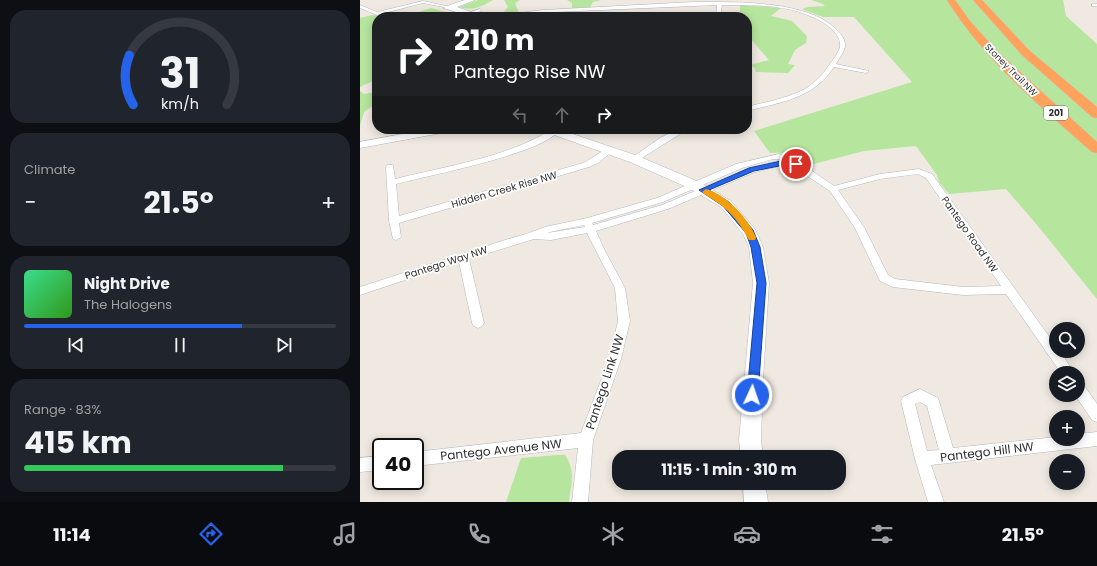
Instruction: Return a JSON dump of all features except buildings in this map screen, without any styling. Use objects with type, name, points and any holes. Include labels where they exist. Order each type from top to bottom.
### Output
[{"type":"highway","points":[[945,0],[970,33],[987,46]]},
{"type":"highway","name":"Stoney Trail NW","points":[[951,0],[987,46],[1046,104],[1097,149]]},
{"type":"highway","name":"201","points":[[977,0],[1023,50],[1097,114]]},
{"type":"highway","points":[[984,0],[993,14],[1023,50]]},
{"type":"street","points":[[444,8],[465,0]]},
{"type":"street","points":[[444,8],[472,0]]},
{"type":"street","points":[[384,12],[420,1],[425,4],[457,12]]},
{"type":"street","points":[[719,12],[720,3]]},
{"type":"street","points":[[534,12],[608,10],[720,3],[764,5],[786,8],[809,14],[825,21],[833,27],[844,45],[842,51],[821,80],[814,86],[799,94],[752,108]]},
{"type":"street","points":[[360,6],[373,12]]},
{"type":"street","points":[[832,65],[866,71]]},
{"type":"street","points":[[360,145],[402,134]]},
{"type":"street","points":[[392,182],[514,151],[544,139],[548,134]]},
{"type":"street","points":[[560,134],[634,159],[698,187],[726,204],[750,232],[756,247],[761,283],[753,380],[750,440],[751,450]]},
{"type":"street","points":[[634,159],[676,134]]},
{"type":"street","name":"Hidden Creek Rise NW","points":[[394,221],[586,165],[595,161],[610,150]]},
{"type":"street","name":"Pantego Way NW","points":[[360,290],[532,236],[550,237],[589,225],[665,207],[698,187],[752,170],[790,161],[833,189]]},
{"type":"street","points":[[390,166],[396,237]]},
{"type":"street","name":"Pantego Road NW","points":[[833,189],[880,177],[919,171],[929,176],[1063,366]]},
{"type":"street","points":[[833,189],[860,227],[884,278],[893,283],[963,291],[1010,290]]},
{"type":"street","name":"Pantego Link NW","points":[[580,502],[586,440],[615,359],[624,321],[620,288],[589,225]]},
{"type":"street","points":[[463,257],[478,323]]},
{"type":"street","points":[[936,502],[922,459],[908,401],[920,394],[933,402],[948,456]]},
{"type":"street","points":[[1085,398],[1097,415]]},
{"type":"street","name":"Pantego Hill NW","points":[[922,459],[1097,439]]},
{"type":"street","name":"Pantego Avenue NW","points":[[424,458],[586,440]]},
{"type":"street","points":[[360,465],[372,464]]},
{"type":"street","points":[[755,490],[756,502]]},
{"type":"green space","points":[[478,0],[493,0],[476,8],[468,9],[459,7]]},
{"type":"green space","points":[[504,0],[520,0],[515,3],[519,12],[504,12],[508,7]]},
{"type":"green space","points":[[567,0],[601,0],[593,2],[590,7],[572,8],[572,3]]},
{"type":"green space","points":[[811,0],[1063,0],[1066,16],[1097,44],[1097,299],[1006,189],[949,194],[939,182],[937,175],[916,146],[864,151],[806,166],[785,154],[776,152],[770,153],[754,131],[912,82],[854,17],[823,17],[802,9],[808,7],[825,6]]},
{"type":"green space","points":[[740,5],[781,8],[771,16],[792,21],[807,36],[806,43],[795,50],[788,64],[795,65],[788,73],[756,72],[752,64],[769,60],[752,40],[752,12],[740,12]]},
{"type":"green space","points":[[431,8],[445,12],[419,12]]},
{"type":"green space","points":[[372,15],[372,81],[360,87],[360,18]]},
{"type":"green space","points":[[360,91],[364,94],[372,93],[372,106],[364,112],[360,126]]},
{"type":"green space","points":[[565,455],[571,467],[572,483],[569,502],[506,502],[521,458]]},
{"type":"slow traffic","points":[[706,192],[726,204],[739,218],[752,237]]},
{"type":"route","points":[[752,395],[761,283],[756,247],[750,232],[726,204],[703,190],[752,170],[780,162],[790,161],[796,164]]}]
